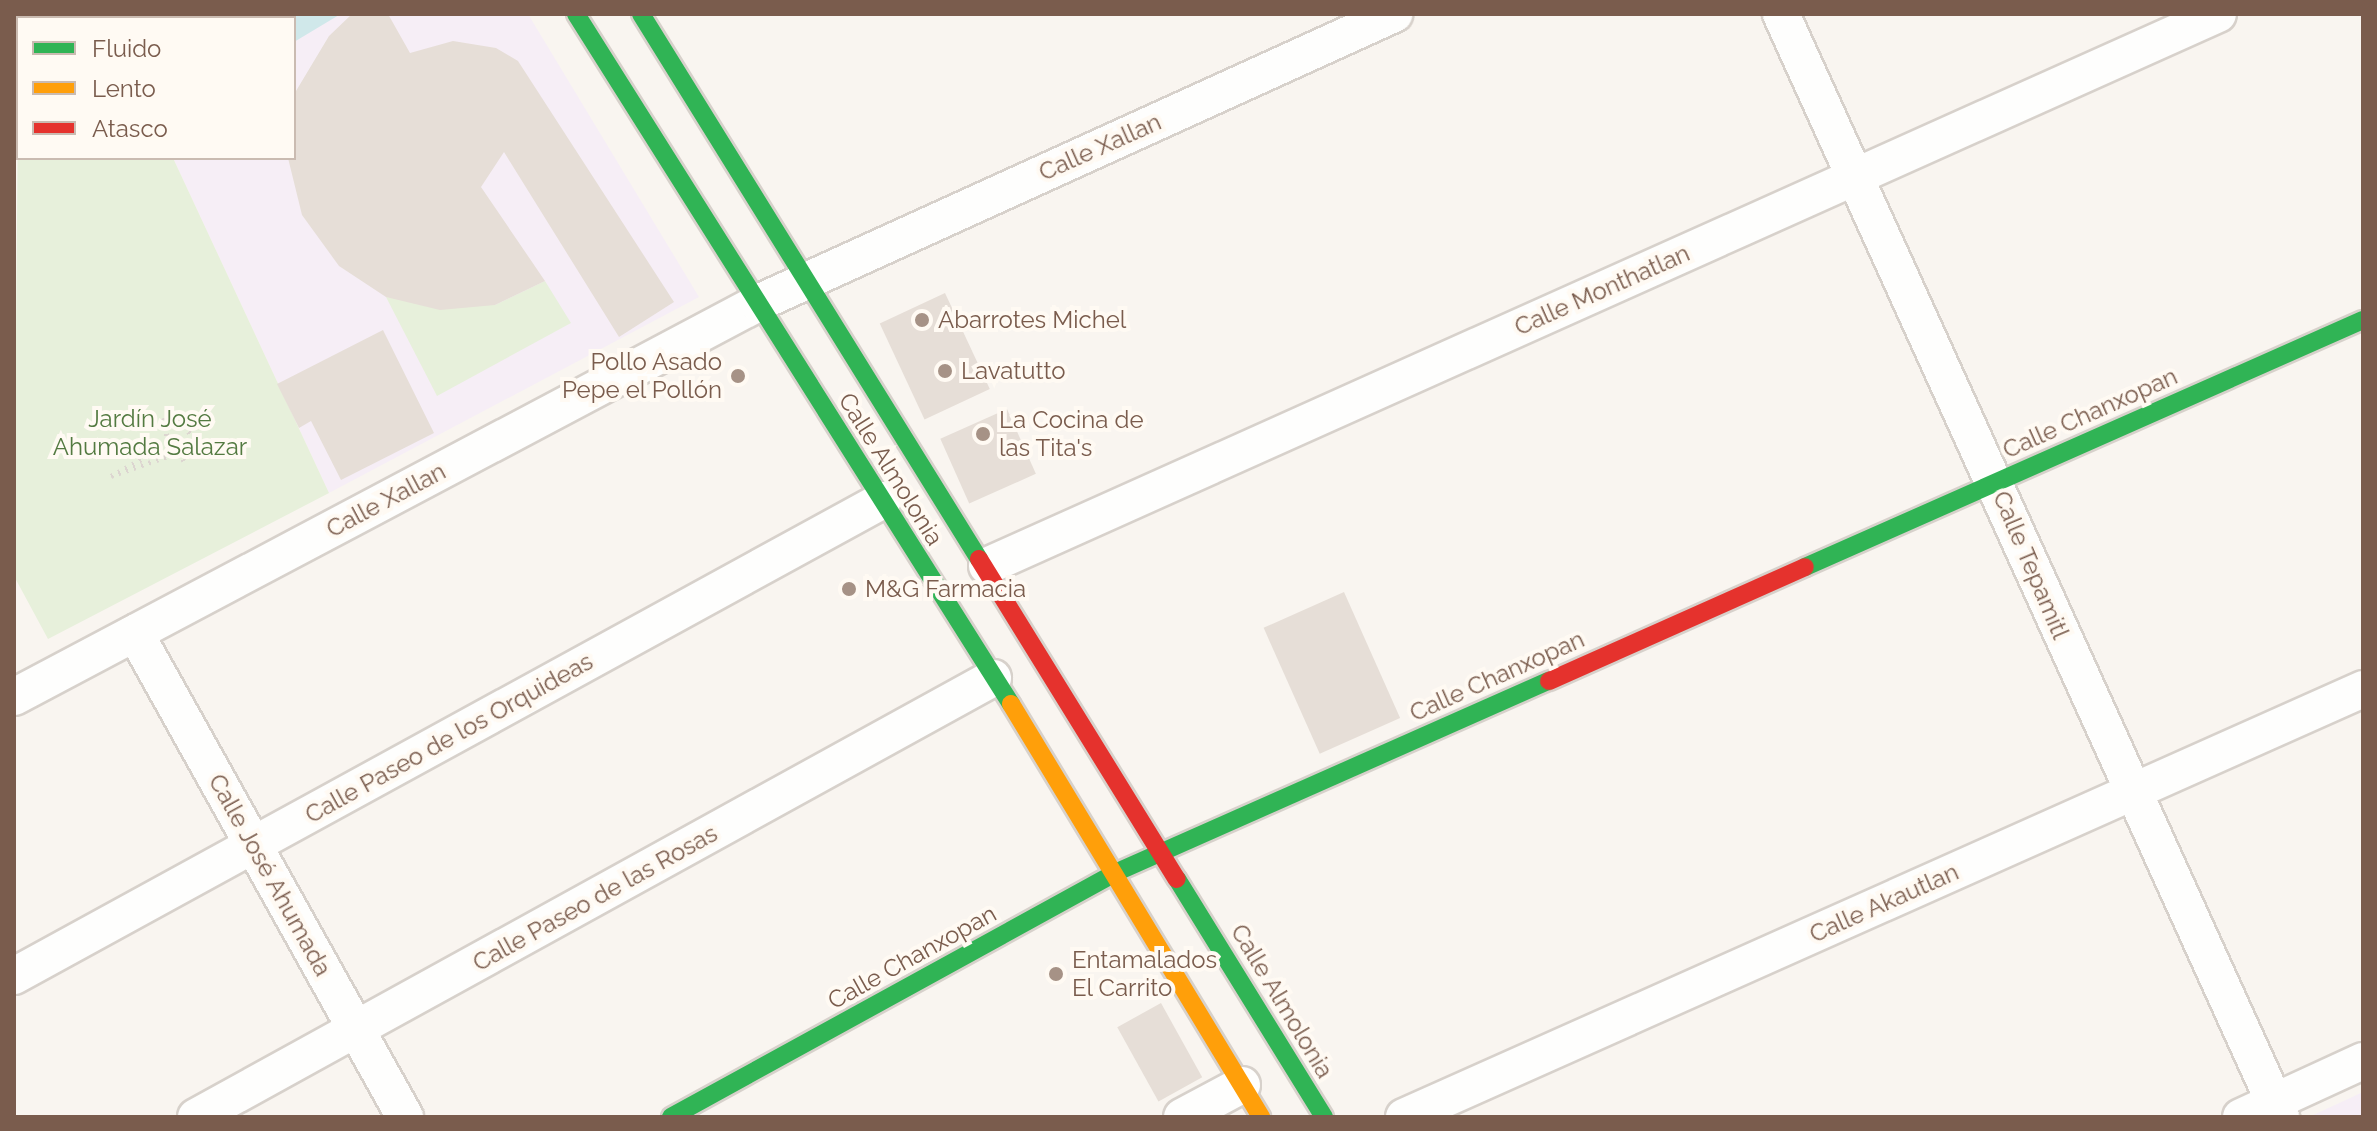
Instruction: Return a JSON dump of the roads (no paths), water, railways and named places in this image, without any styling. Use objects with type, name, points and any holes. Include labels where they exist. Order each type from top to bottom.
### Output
[{"type":"street","name":"Calle Almolonia","points":[[576,14],[1117,872],[1261,1117]]},
{"type":"street","name":"Calle Almolonia","points":[[641,14],[1164,850],[1324,1117]]},
{"type":"street","name":"Calle Xallan","points":[[14,695],[758,303],[1394,14]]},
{"type":"street","name":"Calle Tepamitl","points":[[1781,14],[1858,176],[1995,481],[2130,793],[2278,1109]]},
{"type":"street","name":"Calle Monthatlan","points":[[987,566],[2218,14]]},
{"type":"street","name":"Calle Chanxopan","points":[[671,1117],[1117,872],[2363,320]]},
{"type":"street","name":"Calle Paseo de los Orquideas","points":[[14,976],[883,500]]},
{"type":"street","name":"Calle José Ahumada","points":[[135,633],[405,1117]]},
{"type":"street","name":"Calle Paseo de las Rosas","points":[[196,1117],[993,678]]},
{"type":"street","name":"Calle Akautlan","points":[[1404,1117],[2363,689]]},
{"type":"street","points":[[2241,1117],[2278,1109],[2363,1061]]},
{"type":"street","points":[[1182,1117],[1242,1085]]},
{"type":"water","points":[[339,14],[296,41],[296,16],[198,16]]},
{"type":"place","name":"Abarrotes Michel","points":[[922,320]]},
{"type":"place","name":"Lavatutto","points":[[945,371]]},
{"type":"place","name":"Pollo Asado Pepe el Pollón","points":[[738,376]]},
{"type":"place","name":"La Cocina de las Tita's","points":[[983,434]]},
{"type":"place","name":"M&G Farmacia","points":[[849,589]]},
{"type":"place","name":"Entamalados El Carrito","points":[[1056,974]]},
{"type":"park label","name":"Jardín José Ahumada Salazar","points":[[150,433]]}]
